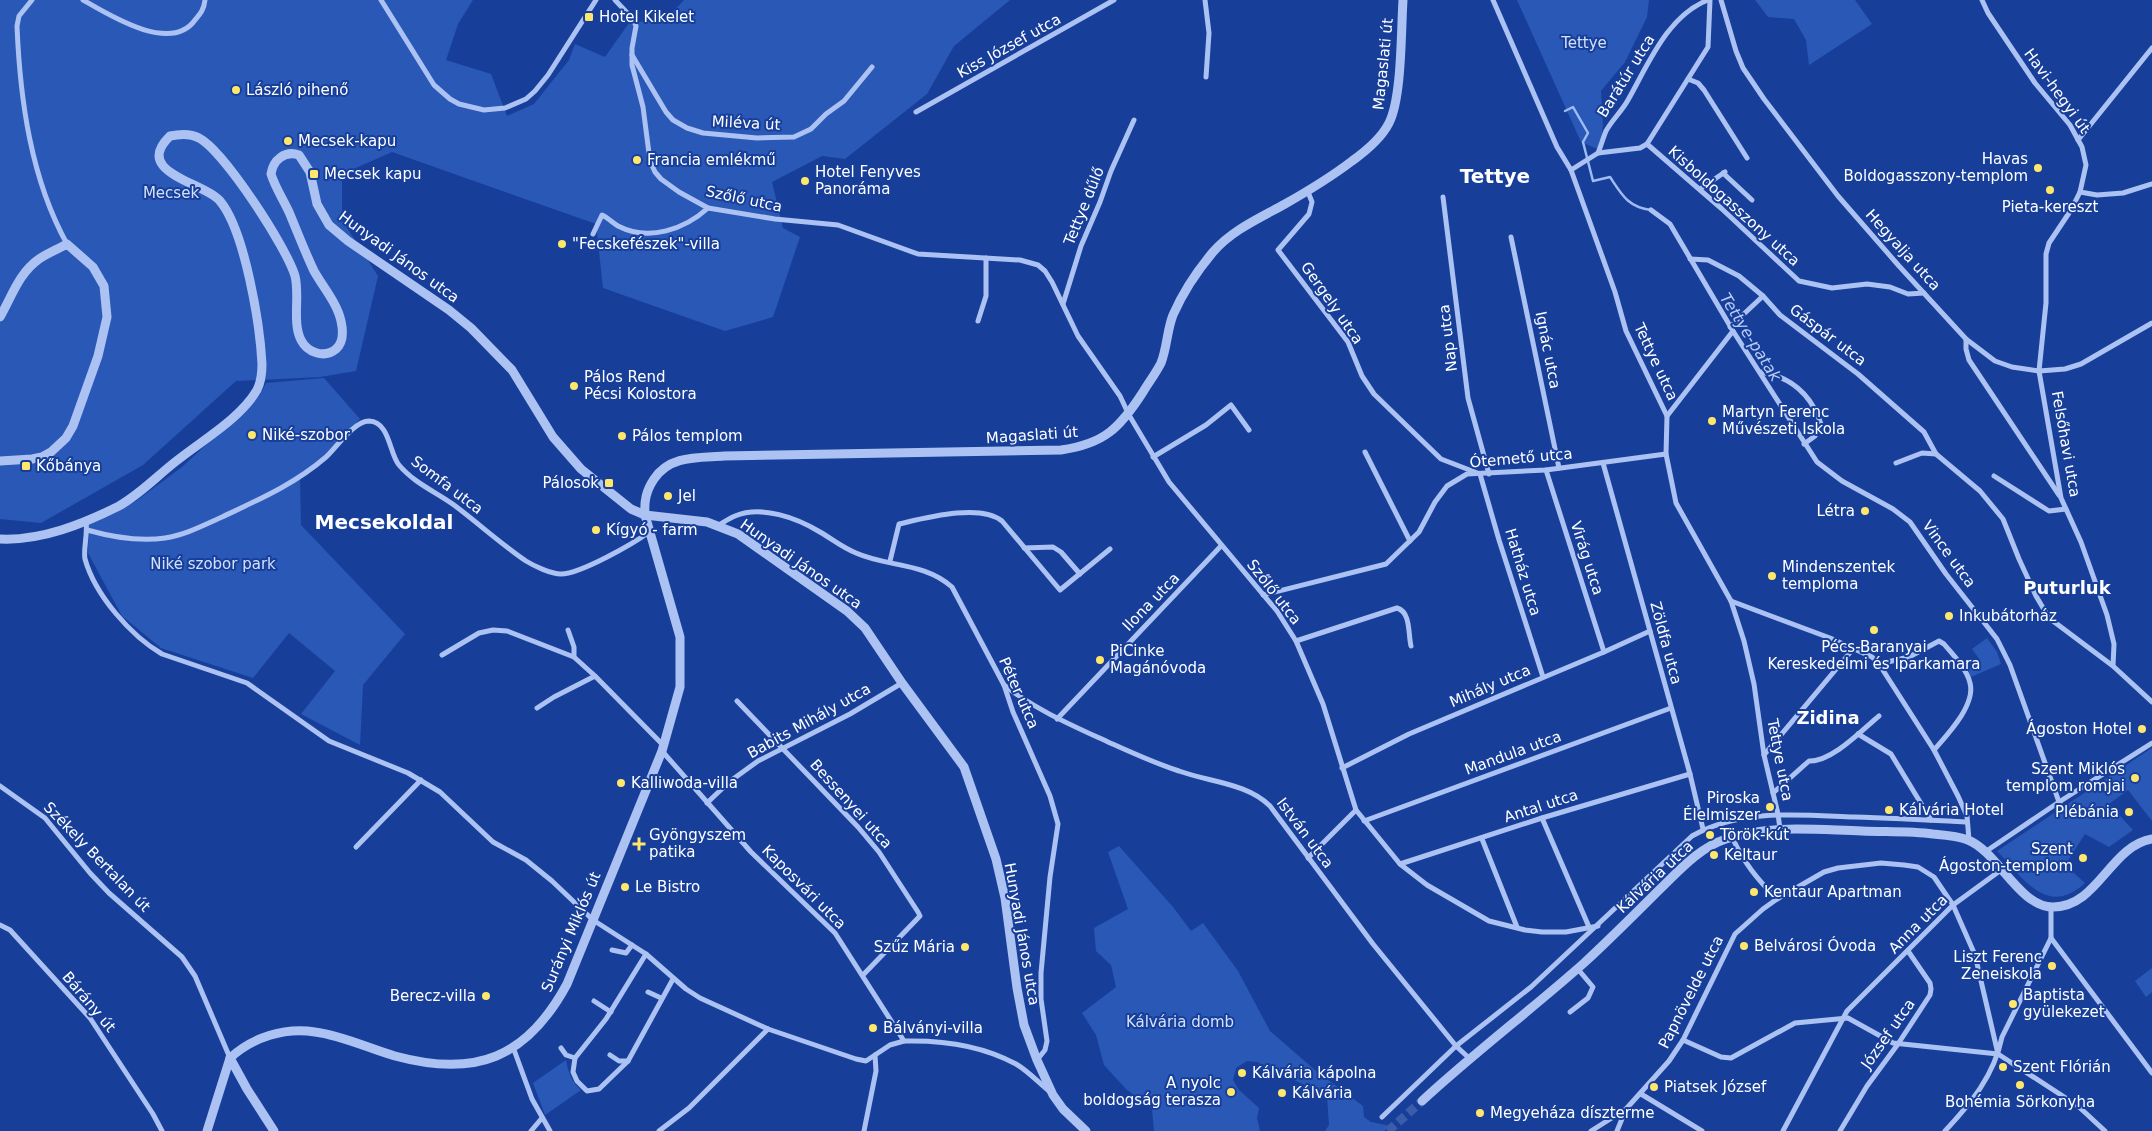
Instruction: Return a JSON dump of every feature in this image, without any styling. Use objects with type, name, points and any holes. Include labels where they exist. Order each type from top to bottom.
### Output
[{"type":"street","points":[[0,461],[32,459],[42,456],[51,452],[66,438],[98,356],[107,317],[104,286],[93,267],[67,244],[41,184],[28,132],[17,26],[19,16],[32,0]]},
{"type":"street","points":[[83,0],[125,22],[164,34],[176,33],[193,24],[204,9],[205,0]]},
{"type":"street","points":[[381,0],[434,85],[458,104],[484,110],[510,107],[536,91],[596,0]]},
{"type":"street","name":"Szőlő utca","points":[[615,0],[636,26],[632,65],[643,107],[650,161],[655,172],[679,192],[708,208],[774,219],[838,225],[918,254],[1020,260],[1038,265],[1045,271],[1078,336],[1102,367],[1120,396],[1128,415],[1169,482],[1264,595],[1296,641],[1323,704],[1356,810],[1400,864],[1427,885],[1488,921],[1542,932],[1566,932],[1598,926]]},
{"type":"street","name":"Kiss József utca","points":[[916,112],[1114,0]]},
{"type":"street","points":[[1205,0],[1209,32],[1206,77]]},
{"type":"street","name":"Magaslati út","points":[[645,515],[645,496],[650,484],[660,470],[668,464],[682,459],[756,454],[897,454],[1061,450],[1083,447],[1116,428],[1128,415],[1161,362],[1172,317],[1183,293],[1213,252],[1224,240],[1308,192],[1363,153],[1377,140],[1389,123],[1397,87],[1403,0]]},
{"type":"street","name":"Tettye utca","points":[[1493,0],[1525,69],[1557,147],[1571,170],[1615,292],[1626,331],[1667,416],[1666,454],[1676,503],[1731,601],[1744,641],[1754,684],[1764,755],[1780,829]]},
{"type":"street","points":[[1571,170],[1584,160],[1598,153],[1640,148],[1647,144],[1708,47],[1709,0]]},
{"type":"street","name":"Barátúr utca","points":[[1598,153],[1606,132],[1627,102],[1659,44],[1669,30],[1699,4],[1709,0]]},
{"type":"street","name":"Hegyalja utca","points":[[1721,0],[1743,68],[1764,99],[1838,196],[1966,339],[1995,361],[2012,367],[2039,371],[2065,369],[2081,364],[2152,323]]},
{"type":"street","name":"Havi-hegyi út","points":[[1982,0],[1988,13],[2035,83],[2070,126],[2082,147],[2086,165],[2080,192],[2075,203]]},
{"type":"street","points":[[2078,140],[2152,48]]},
{"type":"street","name":"Miléva út","points":[[632,55],[666,112],[673,120],[687,128],[703,133],[757,138],[794,138],[810,130],[844,101],[872,67]]},
{"type":"street","points":[[636,80],[647,78]]},
{"type":"street","points":[[1688,79],[1698,83],[1704,90],[1747,158]]},
{"type":"street","name":"Tettye dűlő","points":[[1063,304],[1081,246],[1134,120]]},
{"type":"street","name":"Hunyadi János utca","points":[[0,539],[13,540],[50,534],[86,525],[119,506],[141,492],[237,413],[257,389],[262,374],[259,337],[250,283],[241,248],[231,219],[219,200],[210,192],[169,173],[160,160],[161,147],[170,136],[182,134],[199,138],[214,150],[235,176],[286,253],[296,278],[299,334],[310,351],[325,353],[336,349],[342,337],[341,320],[314,271],[271,174],[277,160],[281,156],[291,153],[299,155],[310,172],[317,204],[329,225],[348,241],[449,310],[471,328],[512,370],[565,452],[581,469],[631,509],[645,515],[680,518],[719,525],[738,534],[847,612],[865,628],[902,683],[964,767],[996,859],[1005,898],[1022,1016],[1037,1060],[1053,1095],[1063,1109],[1086,1131]]},
{"type":"street","name":"Kisboldogasszony utca","points":[[1647,144],[1700,189],[1800,281],[1832,288],[1867,284],[1890,288],[1908,294],[1924,293]]},
{"type":"street","points":[[1700,189],[1724,172],[1752,200]]},
{"type":"street","points":[[2080,192],[2097,195],[2122,193],[2152,184]]},
{"type":"street","name":"Gergely utca","points":[[1308,192],[1312,202],[1309,214],[1278,250],[1348,342],[1362,376],[1374,394],[1441,459],[1480,474]]},
{"type":"street","name":"Nap utca","points":[[1443,197],[1468,398],[1489,474]]},
{"type":"street","name":"Felsőhavi utca","points":[[2075,203],[2050,243],[2046,254],[2046,303],[2039,371],[2061,498],[2081,542],[2107,615],[2114,644],[2113,666]]},
{"type":"street","points":[[593,234],[602,215],[618,226],[628,229],[661,232],[680,228],[696,219],[708,208]]},
{"type":"street","name":"Vince utca","points":[[1651,210],[1670,224],[1732,329],[1817,462],[1842,481],[1893,509],[1910,522],[1946,574],[1997,639],[2010,665],[2059,802]]},
{"type":"street","name":"Ignác utca","points":[[1511,237],[1559,468]]},
{"type":"street","points":[[0,317],[16,285],[29,267],[40,258],[67,244]]},
{"type":"street","points":[[978,321],[986,296],[986,258]]},
{"type":"street","name":"Gáspár utca","points":[[1690,258],[1708,260],[1738,276],[1763,296],[1780,315],[1858,374],[1924,432],[1936,454]]},
{"type":"street","points":[[1667,416],[1732,329],[1763,296]]},
{"type":"street","points":[[1966,339],[1969,360],[2061,498]]},
{"type":"street","points":[[1761,372],[1790,381],[1801,390],[1811,404],[1821,424],[1815,436],[1804,444]]},
{"type":"street","points":[[1153,457],[1206,425],[1231,405],[1249,430]]},
{"type":"street","name":"Somfa utca","points":[[86,525],[111,537],[165,538],[184,533],[288,485],[326,457],[354,429],[368,421],[380,425],[384,430],[398,463],[409,475],[453,504],[527,562],[546,570],[561,574],[579,569],[637,541],[649,532]]},
{"type":"street","points":[[1365,452],[1410,541]]},
{"type":"street","points":[[1896,463],[1922,453],[1936,454],[1980,491],[2003,519],[2018,559],[2049,618],[2113,666],[2152,702]]},
{"type":"street","name":"Ótemető utca","points":[[1264,595],[1386,564],[1419,532],[1435,502],[1447,486],[1468,474],[1546,470],[1666,454]]},
{"type":"street","name":"Zöldfa utca","points":[[1603,463],[1690,774],[1703,829]]},
{"type":"street","name":"Virág utca","points":[[1546,470],[1604,652]]},
{"type":"street","name":"Hatház utca","points":[[1480,474],[1543,677]]},
{"type":"street","points":[[1994,476],[2049,511],[2066,509]]},
{"type":"street","points":[[890,561],[899,524],[954,514],[983,512],[996,516],[1060,590],[1110,549]]},
{"type":"street","name":"Péter utca","points":[[719,525],[737,515],[771,514],[801,522],[857,554],[890,561],[930,573],[943,579],[952,587],[1004,684],[1013,712],[1050,796],[1058,824],[1050,877],[1041,973],[1041,999],[1048,1041],[1045,1050],[1037,1060]]},
{"type":"street","name":"Surányi Miklós út","points":[[230,1058],[240,1049],[265,1037],[290,1030],[316,1032],[396,1056],[445,1064],[466,1064],[485,1060],[513,1047],[538,1027],[550,1014],[567,984],[663,748],[680,687],[680,637],[667,586],[645,515]]},
{"type":"street","points":[[86,525],[84,557],[101,592],[109,606],[150,647],[162,654],[247,683],[329,741],[408,773],[440,792],[493,842],[526,860],[593,920],[646,954],[673,979],[700,998],[768,1029],[866,1061],[890,1045],[904,1041],[931,1040],[988,1053],[1017,1064],[1053,1095]]},
{"type":"street","name":"Ilona utca","points":[[1057,719],[1221,546]]},
{"type":"street","points":[[1024,548],[1052,547],[1062,552],[1080,574]]},
{"type":"street","points":[[1731,601],[1743,604],[1872,658],[1878,664],[1934,750],[1965,810],[1969,840],[1985,852],[2033,900],[2051,907],[2064,906],[2077,900],[2093,887],[2127,851],[2150,839]]},
{"type":"street","points":[[1296,641],[1397,608],[1403,610],[1406,614],[1411,646]]},
{"type":"street","points":[[442,655],[474,636],[493,630],[508,631],[574,657],[596,676],[663,748]]},
{"type":"street","points":[[568,630],[574,647],[574,657]]},
{"type":"street","name":"Mihály utca","points":[[1342,768],[1409,734],[1650,631]]},
{"type":"street","points":[[1878,664],[1909,657],[1939,641],[1944,644],[1965,673],[1970,682],[1971,689],[1966,707],[1957,724],[1934,750]]},
{"type":"street","points":[[1764,755],[1853,649]]},
{"type":"street","points":[[536,708],[596,676]]},
{"type":"street","name":"Babits Mihály utca","points":[[707,803],[729,782],[758,761],[785,749],[850,714],[902,683]]},
{"type":"street","name":"István utca","points":[[1004,684],[1028,703],[1057,719],[1178,771],[1247,790],[1260,796],[1270,806],[1373,944],[1456,1046],[1469,1058]]},
{"type":"street","name":"Bessenyei utca","points":[[738,701],[858,827],[879,852],[920,916],[863,975]]},
{"type":"street","name":"Mandula utca","points":[[1364,821],[1671,708]]},
{"type":"street","points":[[1773,793],[1809,761],[1818,761],[1832,754],[1880,716]]},
{"type":"street","points":[[1858,734],[1891,754],[1931,820]]},
{"type":"street","points":[[1985,852],[2152,743]]},
{"type":"street","name":"Kaposvári utca","points":[[663,748],[707,803],[751,852],[835,933],[904,1041]]},
{"type":"street","name":"Antal utca","points":[[1400,864],[1542,818],[1690,774]]},
{"type":"street","points":[[356,847],[420,780]]},
{"type":"street","name":"Székely Bertalan út","points":[[0,786],[45,818],[109,894],[182,957],[201,988],[230,1058],[247,1090],[274,1131]]},
{"type":"street","points":[[1308,858],[1356,810]]},
{"type":"street","name":"Kálvária utca","points":[[1382,1117],[1456,1046],[1531,988],[1692,836],[1703,829],[1741,819],[1778,814],[1966,822]]},
{"type":"street","points":[[1542,818],[1581,913],[1589,927]]},
{"type":"street","name":"Kálvária utca","points":[[1422,1101],[1469,1058],[1499,1035],[1577,968],[1689,860],[1711,846],[1732,837],[1780,829],[1930,833],[1969,840]]},
{"type":"street","points":[[1732,837],[1742,859],[1777,899]]},
{"type":"street","points":[[1482,839],[1517,927]]},
{"type":"street","name":"Papnövelde utca","points":[[1591,1131],[1626,1109],[1669,1061],[1683,1040],[1736,934],[1777,899],[1824,872],[1857,865],[1881,863],[1918,867],[1934,877],[1953,905],[1975,955],[1998,1054]]},
{"type":"street","name":"Anna utca","points":[[1783,1131],[1847,1011],[1953,905],[2002,870]]},
{"type":"street","points":[[1944,1131],[1980,1091],[1998,1054],[2002,1037],[2051,938],[2051,907]]},
{"type":"street","name":"Bárány út","points":[[0,925],[10,930],[90,1018],[149,1107],[162,1131]]},
{"type":"street","points":[[2051,938],[2152,1073]]},
{"type":"street","points":[[612,950],[626,954],[632,945]]},
{"type":"street","name":"József utca","points":[[1840,1131],[1867,1086],[1898,1044],[1930,995],[1931,989],[1923,971],[1908,951]]},
{"type":"street","points":[[646,954],[611,1012],[576,1058],[573,1072],[577,1081],[587,1091],[598,1089],[628,1061],[673,979]]},
{"type":"street","points":[[1570,1012],[1588,998],[1593,987],[1577,968]]},
{"type":"street","points":[[648,992],[661,998]]},
{"type":"street","points":[[594,1001],[611,1012]]},
{"type":"street","points":[[1683,1040],[1721,1057],[1731,1058],[1742,1054],[1795,1023],[1848,1018],[1893,1043],[1998,1054],[2078,1106],[2105,1131]]},
{"type":"street","points":[[659,1131],[689,1108],[768,1029]]},
{"type":"street","points":[[513,1047],[532,1099],[550,1131]]},
{"type":"street","points":[[561,1048],[566,1055],[576,1058]]},
{"type":"street","points":[[610,1055],[619,1061],[628,1061]]},
{"type":"street","points":[[864,1131],[876,1071],[875,1055]]},
{"type":"street","points":[[207,1131],[230,1058]]},
{"type":"street","points":[[1641,1094],[1702,1131]]},
{"type":"street","points":[[1617,1131],[1626,1109]]},
{"type":"street","points":[[531,1131],[542,1118]]},
{"type":"green space","name":"Mecsek","points":[[0,0],[473,0],[458,24],[446,60],[491,74],[507,116],[534,104],[569,60],[575,44],[605,57],[629,23],[666,19],[684,0],[1010,0],[954,46],[927,94],[845,159],[822,156],[772,182],[783,228],[800,237],[773,317],[725,331],[603,288],[596,224],[392,152],[342,174],[342,220],[378,276],[356,371],[320,377],[236,381],[143,465],[41,523],[0,519]]},
{"type":"green space","name":"Tettye","points":[[1517,0],[1649,0],[1647,17],[1625,62],[1601,91],[1603,125],[1600,150],[1581,142]]},
{"type":"green space","points":[[1755,0],[1855,0],[1872,24],[1809,65],[1806,40],[1794,19],[1768,17]]},
{"type":"green space","name":"Niké szobor park","points":[[324,378],[360,419],[300,479],[301,525],[405,634],[363,685],[360,745],[301,714],[335,671],[289,633],[253,678],[161,648],[122,616],[88,553],[89,524],[136,501],[182,467],[260,395],[266,383]]},
{"type":"green space","points":[[1987,638],[1997,652],[2001,664],[1971,677],[1968,670],[1980,660],[1972,649]]},
{"type":"green space","points":[[2152,748],[2152,821],[2128,790],[2109,804],[2133,830],[2109,847],[2085,834],[2065,865],[2085,883],[2071,893],[2059,897],[2047,895],[2036,890],[1997,851]]},
{"type":"green space","name":"Kálvária domb","points":[[1119,846],[1173,907],[1191,931],[1203,923],[1238,971],[1270,1031],[1315,1070],[1363,1106],[1364,1117],[1371,1122],[1391,1126],[1384,1131],[1325,1131],[1329,1125],[1327,1096],[1257,1062],[1247,1061],[1236,1068],[1233,1080],[1239,1090],[1259,1108],[1257,1118],[1260,1131],[1154,1131],[1152,1109],[1126,1089],[1104,1065],[1096,1035],[1082,1013],[1116,987],[1111,965],[1096,951],[1094,928],[1128,909],[1108,852]]},
{"type":"green space","points":[[2152,968],[2152,992],[2146,997],[2135,981]]},
{"type":"green space","points":[[566,1060],[575,1084],[581,1090],[545,1115],[533,1083]]},
{"type":"waterway","name":"Tettye-patak","points":[[1565,111],[1573,107],[1588,133],[1583,142],[1593,181],[1610,177],[1626,199],[1637,206],[1651,210]]},
{"type":"waterway","name":"Tettye-patak","points":[[2061,802],[2062,809]]},
{"type":"tunnel","points":[[1388,1131],[1422,1101]]},
{"type":"place","name":"Hotel Kikelet","points":[[589,17]]},
{"type":"place","name":"László pihenő","points":[[236,90]]},
{"type":"place","name":"Mecsek-kapu","points":[[288,141]]},
{"type":"place","name":"Francia emlékmű","points":[[637,160]]},
{"type":"place","name":"Havas Boldogasszony-templom","points":[[2038,168]]},
{"type":"place","name":"Mecsek kapu","points":[[314,174]]},
{"type":"place","name":"Hotel Fenyves Panoráma","points":[[805,181]]},
{"type":"place","name":"Pieta-kereszt","points":[[2050,190]]},
{"type":"place","name":"\"Fecskefészek\"-villa","points":[[562,244]]},
{"type":"place","name":"Pálos Rend Pécsi Kolostora","points":[[574,386]]},
{"type":"place","name":"Martyn Ferenc Művészeti Iskola","points":[[1712,421]]},
{"type":"place","name":"Niké-szobor","points":[[252,435]]},
{"type":"place","name":"Pálos templom","points":[[622,436]]},
{"type":"place","name":"Kőbánya","points":[[26,466]]},
{"type":"place","name":"Pálosok","points":[[609,483]]},
{"type":"place","name":"Jel","points":[[668,496]]},
{"type":"place","name":"Létra","points":[[1865,511]]},
{"type":"place","name":"Kígyó - farm","points":[[596,530]]},
{"type":"place","name":"Mindenszentek temploma","points":[[1772,576]]},
{"type":"place","name":"Inkubátorház","points":[[1949,616]]},
{"type":"place","name":"Pécs-Baranyai Kereskedelmi és Iparkamara","points":[[1874,630]]},
{"type":"place","name":"PiCinke Magánóvoda","points":[[1100,660]]},
{"type":"place","name":"Ágoston Hotel","points":[[2142,729]]},
{"type":"place","name":"Szent Miklós templom romjai","points":[[2135,778]]},
{"type":"place","name":"Kalliwoda-villa","points":[[621,783]]},
{"type":"place","name":"Piroska Élelmiszer","points":[[1770,807]]},
{"type":"place","name":"Kálvária Hotel","points":[[1889,810]]},
{"type":"place","name":"Plébánia","points":[[2129,812]]},
{"type":"place","name":"Török-kút","points":[[1710,835]]},
{"type":"place","name":"Gyöngyszem patika","points":[[639,844]]},
{"type":"place","name":"Keltaur","points":[[1714,855]]},
{"type":"place","name":"Szent Ágoston-templom","points":[[2083,858]]},
{"type":"place","name":"Le Bistro","points":[[625,887]]},
{"type":"place","name":"Kentaur Apartman","points":[[1754,892]]},
{"type":"place","name":"Belvárosi Óvoda","points":[[1744,946]]},
{"type":"place","name":"Szűz Mária","points":[[965,947]]},
{"type":"place","name":"Liszt Ferenc Zeneiskola","points":[[2052,966]]},
{"type":"place","name":"Berecz-villa","points":[[486,996]]},
{"type":"place","name":"Baptista gyülekezet","points":[[2013,1004]]},
{"type":"place","name":"Bálványi-villa","points":[[873,1028]]},
{"type":"place","name":"Szent Flórián","points":[[2003,1067]]},
{"type":"place","name":"Kálvária kápolna","points":[[1242,1073]]},
{"type":"place","name":"Bohémia Sörkonyha","points":[[2020,1085]]},
{"type":"place","name":"Piatsek József","points":[[1654,1087]]},
{"type":"place","name":"A nyolc boldogság terasza","points":[[1231,1092]]},
{"type":"place","name":"Kálvária","points":[[1282,1093]]},
{"type":"place","name":"Megyeháza díszterme","points":[[1480,1113]]},
{"type":"district","name":"Tettye","points":[[1495,176]]},
{"type":"district","name":"Mecsekoldal","points":[[384,522]]},
{"type":"district","name":"Puturluk","points":[[2067,588]]},
{"type":"district","name":"Zidina","points":[[1828,718]]}]
